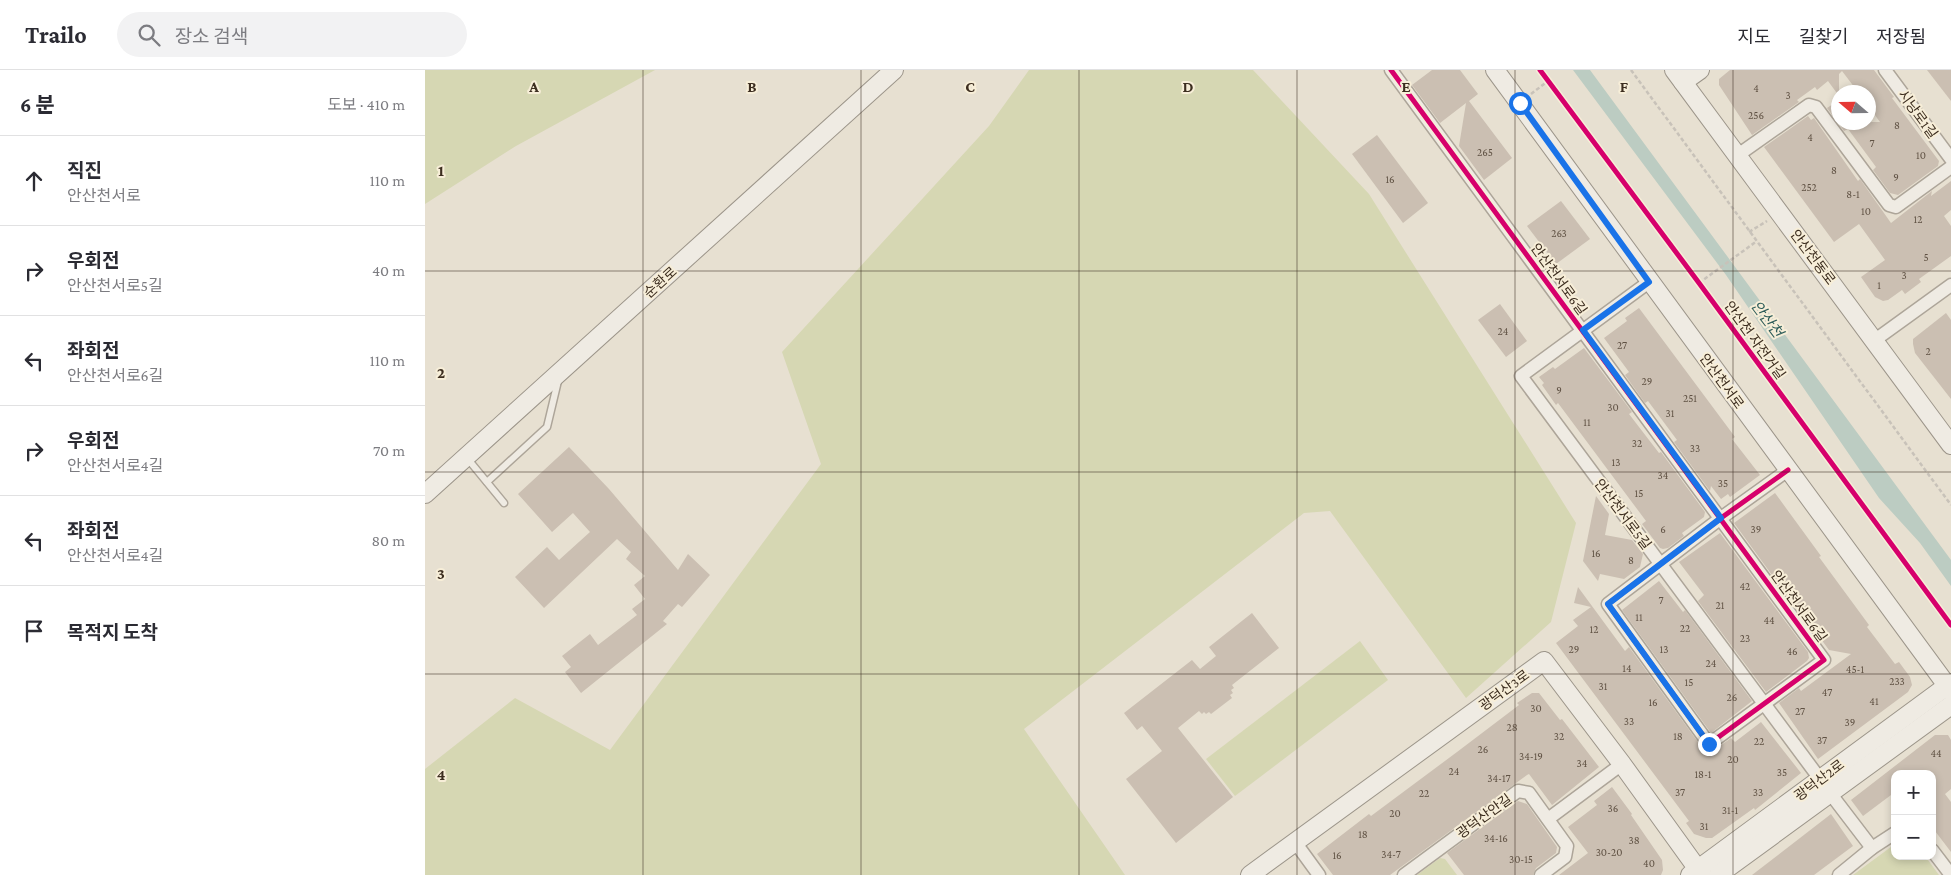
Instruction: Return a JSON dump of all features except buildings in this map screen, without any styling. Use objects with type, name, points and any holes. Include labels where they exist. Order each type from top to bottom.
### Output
[{"type":"street","name":"순환로","points":[[425,494],[894,70]]},
{"type":"street","name":"안산천서로6길","points":[[1391,70],[1824,660],[1764,704]]},
{"type":"street","name":"안산천서로","points":[[1495,70],[1649,282],[1950,686]]},
{"type":"street","points":[[1679,76],[1700,70]]},
{"type":"street","name":"시낭로1길","points":[[1885,70],[1951,159]]},
{"type":"street","name":"안산천동로","points":[[1679,76],[1951,445]]},
{"type":"street","points":[[1738,155],[1809,105],[1816,106],[1889,205],[1896,207],[1951,168]]},
{"type":"street","name":"안산천서로5길","points":[[1649,282],[1521,376],[1872,848]]},
{"type":"street","points":[[1875,340],[1951,285]]},
{"type":"street","points":[[1764,704],[1709,744],[1608,604],[1721,518],[1788,470]]},
{"type":"street","name":"광덕산3로","points":[[1250,875],[1544,662],[1622,764],[1697,873]]},
{"type":"street","name":"광덕산2로","points":[[1718,875],[1950,686]]},
{"type":"street","name":"광덕산2로","points":[[1697,873],[1825,786],[1951,705]]},
{"type":"street","points":[[1548,818],[1622,764]]},
{"type":"street","name":"광덕산안길","points":[[1404,875],[1518,791],[1529,793],[1567,846],[1565,857],[1541,875]]},
{"type":"street","points":[[1839,875],[1872,848],[1891,836]]},
{"type":"street","points":[[1295,842],[1319,875]]},
{"type":"street","points":[[1936,855],[1951,875]]},
{"type":"lane","points":[[487,482],[547,426],[559,373]]},
{"type":"lane","points":[[466,457],[504,503]]},
{"type":"path","points":[[1631,70],[1951,505]]},
{"type":"path","points":[[1544,76],[1554,89]]},
{"type":"path","points":[[1520,103],[1548,81]]},
{"type":"path","points":[[1749,232],[1779,212]]},
{"type":"path","points":[[1699,283],[1757,241]]},
{"type":"path","points":[[1693,275],[1705,291]]},
{"type":"green space","points":[[425,70],[655,70],[516,146],[425,204]]},
{"type":"green space","points":[[1029,70],[1253,70],[1369,194],[1576,523],[1551,622],[1466,698],[1330,511],[1304,513],[1024,729],[1125,875],[425,875],[425,769],[515,698],[610,750],[821,464],[782,352],[989,126]]},
{"type":"green space","points":[[1360,641],[1388,680],[1235,796],[1206,759]]},
{"type":"green space","points":[[1891,847],[1891,860],[1928,860],[1939,875],[1853,875]]},
{"type":"green space","points":[[1440,858],[1445,859],[1457,875],[1417,875]]},
{"type":"water","name":"안산천","points":[[1573,70],[1590,70],[1951,560],[1951,586],[1920,543],[1879,498],[1726,275]]},
{"type":"cycle path","points":[[1391,70],[1824,660],[1709,744],[1608,604],[1721,518],[1788,470]]},
{"type":"cycle path","name":"안산천 자전거길","points":[[1540,70],[1951,625]]},
{"type":"route","points":[[1520,103],[1649,282],[1583,330],[1721,518],[1608,604],[1709,744]]}]
